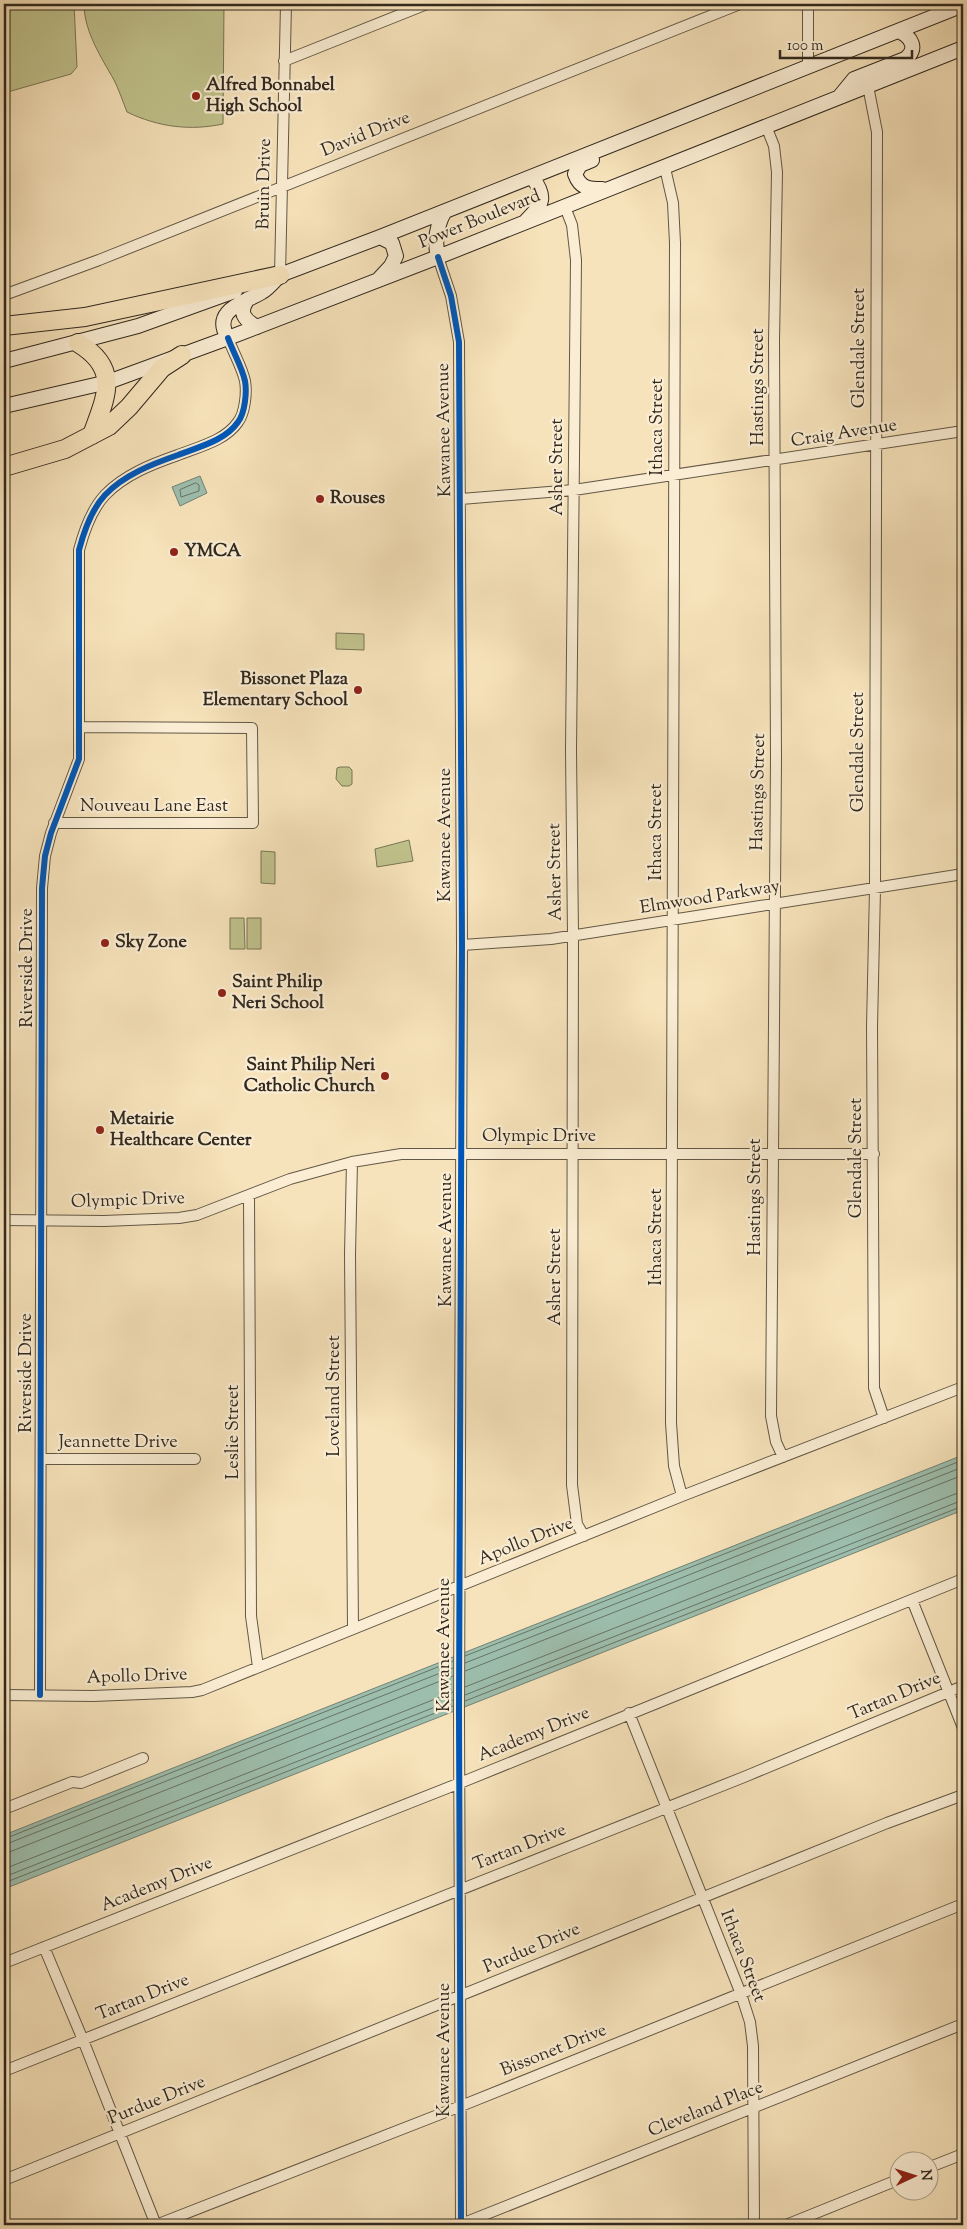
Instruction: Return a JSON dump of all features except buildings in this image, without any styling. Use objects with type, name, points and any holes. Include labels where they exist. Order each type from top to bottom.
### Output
[{"type":"highway","points":[[11,326],[84,317],[280,275]]},
{"type":"highway","points":[[78,343],[91,351],[99,360],[108,382],[107,394],[92,435]]},
{"type":"highway","points":[[4,467],[65,449],[109,426],[129,407],[162,368],[182,355]]},
{"type":"main road","name":"Power Boulevard","points":[[4,361],[138,326],[280,275],[446,211],[963,5]]},
{"type":"main road","points":[[839,97],[854,79],[905,59],[911,54],[913,49],[911,40],[907,35],[898,31]]},
{"type":"main road","name":"Power Boulevard","points":[[4,406],[108,382],[228,338],[665,168],[963,48]]},
{"type":"main road","points":[[605,148],[596,158],[580,165],[575,174],[578,183],[587,189],[610,189]]},
{"type":"main road","points":[[524,223],[538,208],[542,199],[540,188],[532,177]]},
{"type":"main road","points":[[438,257],[436,246],[438,223],[446,211]]},
{"type":"main road","points":[[376,281],[391,266],[396,256],[392,243],[380,237]]},
{"type":"main road","points":[[228,338],[225,334],[224,320],[229,309],[264,291],[280,275]]},
{"type":"main road","points":[[248,299],[242,310],[243,316],[249,323],[257,327]]},
{"type":"street","name":"Bruin Drive","points":[[280,275],[286,4]]},
{"type":"street","points":[[284,61],[427,4]]},
{"type":"street","name":"David Drive","points":[[4,295],[99,260],[740,4]]},
{"type":"street","points":[[808,4],[808,67]]},
{"type":"street","name":"Glendale Street","points":[[868,86],[877,132],[875,889],[872,1027],[874,1388],[884,1418]]},
{"type":"street","name":"Hastings Street","points":[[766,126],[774,146],[777,172],[774,341],[776,758],[771,1416],[776,1442],[783,1457]]},
{"type":"street","name":"Ithaca Street","points":[[665,168],[673,203],[675,243],[672,1423],[674,1466],[682,1496]]},
{"type":"street","name":"Asher Street","points":[[564,207],[572,225],[576,260],[571,752],[573,935],[572,1485],[577,1524],[584,1536]]},
{"type":"street","name":"Kawanee Avenue","points":[[438,257],[451,296],[460,342],[462,945],[461,1646],[459,1713],[460,2225]]},
{"type":"street","name":"Riverside Drive","points":[[40,1695],[42,888],[45,856],[54,823],[79,759],[79,566],[82,536],[94,510],[105,495],[130,476],[205,445],[226,434],[239,421],[244,402],[245,381],[228,338]]},
{"type":"street","name":"Craig Avenue","points":[[461,499],[574,490],[963,431]]},
{"type":"street","name":"Nouveau Lane East","points":[[54,823],[253,823],[252,728],[79,727]]},
{"type":"street","name":"Elmwood Parkway","points":[[462,945],[551,939],[963,874]]},
{"type":"street","name":"Olympic Drive","points":[[4,1220],[104,1221],[179,1218],[197,1215],[290,1179],[352,1162],[401,1154],[874,1154]]},
{"type":"street","name":"Loveland Street","points":[[352,1162],[350,1264],[353,1630]]},
{"type":"street","name":"Leslie Street","points":[[250,1196],[251,1616],[258,1667]]},
{"type":"street","name":"Apollo Drive","points":[[4,1695],[92,1696],[192,1692],[353,1630],[682,1496],[963,1387]]},
{"type":"street","name":"Jeannette Drive","points":[[42,1459],[195,1459]]},
{"type":"street","name":"Academy Drive","points":[[4,1962],[460,1783],[963,1579]]},
{"type":"street","points":[[912,1600],[963,1728]]},
{"type":"street","name":"Tartan Drive","points":[[4,2071],[744,1777],[963,1686]]},
{"type":"street","name":"Ithaca Street","points":[[629,1713],[741,1994],[750,2022],[754,2046],[754,2225]]},
{"type":"street","points":[[4,1809],[72,1782],[81,1783],[143,1758]]},
{"type":"street","name":"Purdue Drive","points":[[4,2180],[460,1997],[702,1897],[887,1823],[963,1795]]},
{"type":"street","name":"Bissonet Drive","points":[[156,2225],[461,2106],[963,1904]]},
{"type":"street","points":[[44,1947],[156,2225]]},
{"type":"street","name":"Cleveland Place","points":[[460,2225],[963,2024]]},
{"type":"street","points":[[940,2163],[963,2154]]},
{"type":"street","points":[[786,2225],[890,2184]]},
{"type":"green space","points":[[16,4],[74,4],[77,67],[71,74],[4,93],[4,16]]},
{"type":"green space","points":[[84,4],[224,4],[223,124],[198,127],[174,126],[150,121],[127,112],[116,84],[90,34]]},
{"type":"green space","points":[[336,633],[364,634],[364,650],[336,649]]},
{"type":"green space","points":[[349,767],[352,770],[352,784],[349,786],[342,786],[336,779],[337,768]]},
{"type":"green space","points":[[409,840],[413,861],[377,867],[375,849]]},
{"type":"green space","points":[[261,851],[275,852],[275,884],[261,883]]},
{"type":"green space","points":[[230,918],[244,918],[245,949],[230,949]]},
{"type":"green space","points":[[247,918],[261,918],[261,949],[247,949]]},
{"type":"water","points":[[200,476],[207,493],[180,506],[172,487]]},
{"type":"water","points":[[963,1455],[963,1510],[4,1889],[4,1835]]},
{"type":"cycle path","points":[[438,257],[451,296],[459,342],[462,945],[459,1713],[461,2225]]},
{"type":"cycle path","points":[[40,1695],[42,888],[45,856],[51,833],[79,759],[79,550],[92,514],[100,501],[113,488],[148,466],[219,439],[233,429],[238,422],[244,408],[246,386],[242,370],[228,338]]},
{"type":"place","name":"Alfred Bonnabel High School","points":[[196,96]]},
{"type":"place","name":"Rouses","points":[[320,499]]},
{"type":"place","name":"YMCA","points":[[174,552]]},
{"type":"place","name":"Bissonet Plaza Elementary School","points":[[358,690]]},
{"type":"place","name":"Sky Zone","points":[[105,943]]},
{"type":"place","name":"Saint Philip Neri School","points":[[222,993]]},
{"type":"place","name":"Saint Philip Neri Catholic Church","points":[[385,1076]]},
{"type":"place","name":"Metairie Healthcare Center","points":[[100,1130]]}]
